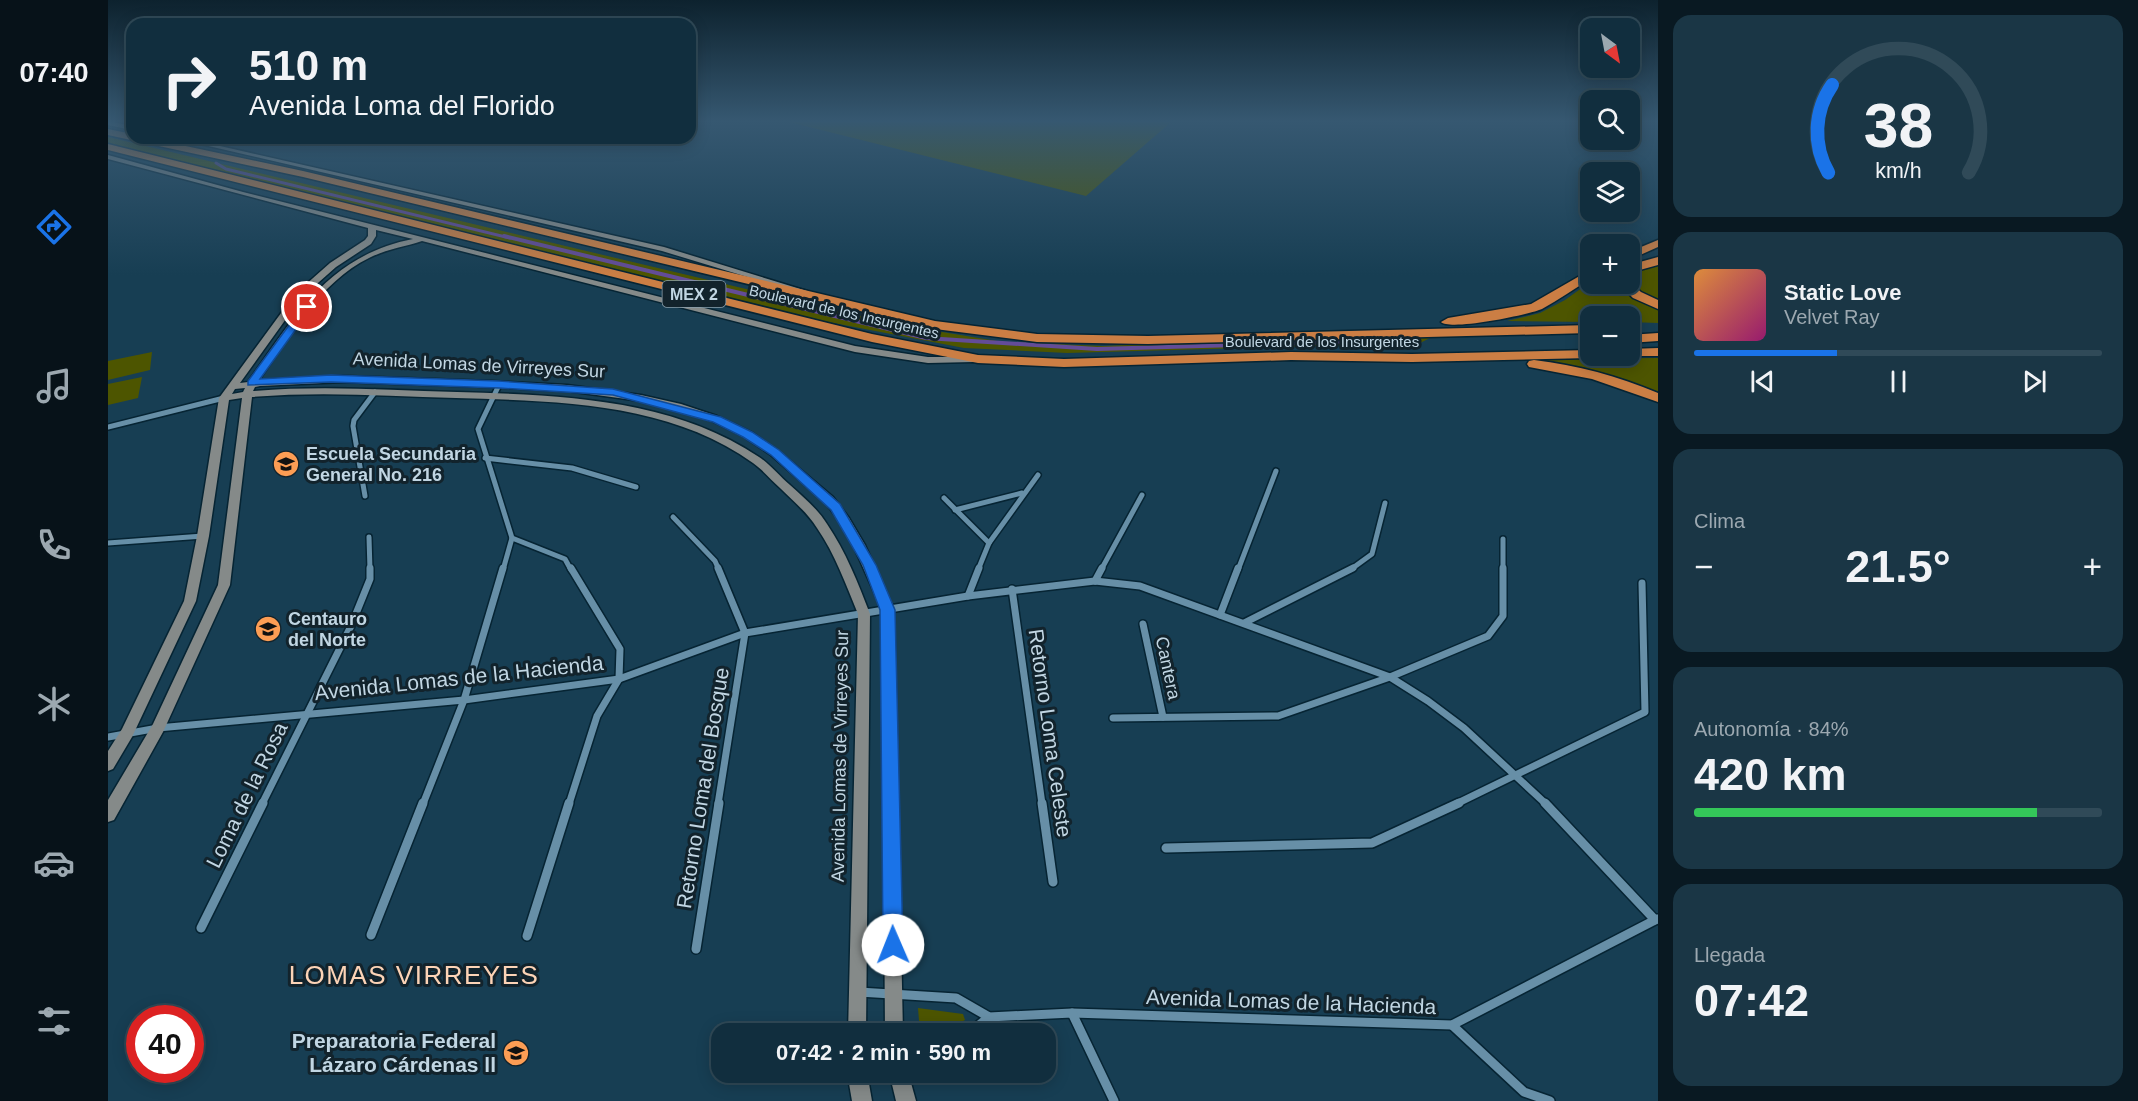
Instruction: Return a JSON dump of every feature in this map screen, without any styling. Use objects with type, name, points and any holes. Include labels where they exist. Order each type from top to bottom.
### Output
[{"type":"highway","name":"Boulevard de los Insurgentes","points":[[210,172],[861,335],[978,359],[1086,363],[1417,354],[1580,354]]},
{"type":"highway","name":"Boulevard de los Insurgentes","points":[[295,172],[832,302],[935,325],[1036,338],[1148,340],[1580,329]]},
{"type":"highway","points":[[1640,251],[1658,243]]},
{"type":"highway","points":[[1640,267],[1658,261]]},
{"type":"highway","points":[[1285,336],[1436,324],[1521,311],[1543,304],[1580,279]]},
{"type":"highway","points":[[1638,294],[1658,305]]},
{"type":"highway","points":[[1640,328],[1658,328]]},
{"type":"highway","points":[[1640,339],[1658,338]]},
{"type":"highway","points":[[1417,354],[1580,342]]},
{"type":"highway","points":[[1640,352],[1658,352]]},
{"type":"highway","points":[[1417,354],[1563,368],[1619,382],[1658,398]]},
{"type":"street","points":[[167,172],[855,349],[928,360],[978,359]]},
{"type":"street","points":[[328,172],[664,249],[750,274],[832,302]]},
{"type":"street","points":[[108,764],[127,732],[190,601],[203,536],[224,398],[308,286],[368,242],[372,236],[372,226]]},
{"type":"street","points":[[108,815],[158,728],[224,585],[250,389],[320,292],[347,267],[387,245],[426,239]]},
{"type":"street","points":[[265,341],[284,339]]},
{"type":"street","name":"Avenida Lomas de Virreyes Sur","points":[[108,427],[224,398],[250,389],[331,379],[499,385],[613,392],[717,419],[747,434],[775,453],[836,507],[870,565],[888,610],[894,1023]]},
{"type":"street","points":[[371,935],[464,700],[512,538],[485,458],[478,429],[499,385]]},
{"type":"street","name":"Avenida Lomas de Virreyes Sur","points":[[232,387],[555,398],[637,411],[718,437],[757,461],[816,517],[846,571],[864,614],[857,1023]]},
{"type":"street","points":[[365,496],[353,426],[354,420],[375,392]]},
{"type":"street","points":[[485,458],[572,468],[636,487]]},
{"type":"street","points":[[1220,615],[1276,471]]},
{"type":"street","points":[[968,596],[989,543],[1038,475]]},
{"type":"street","points":[[955,510],[1023,493]]},
{"type":"street","points":[[1095,581],[1142,495]]},
{"type":"street","points":[[944,498],[989,543]]},
{"type":"street","points":[[1244,623],[1359,565],[1372,554],[1385,503]]},
{"type":"street","points":[[673,517],[716,561],[745,633]]},
{"type":"street","points":[[108,543],[203,536]]},
{"type":"street","name":"Loma de la Rosa","points":[[201,928],[351,626],[370,579],[369,537]]},
{"type":"street","points":[[512,538],[565,559],[620,649],[619,679],[597,716],[527,936]]},
{"type":"street","points":[[1113,718],[1278,716],[1390,677],[1488,636],[1503,616],[1503,540]]},
{"type":"street","name":"Avenida Lomas de la Hacienda","points":[[108,737],[158,728],[464,700],[619,679],[745,633],[1012,590],[1095,581],[1140,586],[1390,677],[1426,697],[1464,726],[1518,776],[1657,920],[1452,1025],[1072,1013],[989,1017]]},
{"type":"street","points":[[1166,848],[1372,843],[1518,776],[1645,712],[1642,583]]},
{"type":"street","name":"Retorno Loma Celeste","points":[[1012,590],[1053,882]]},
{"type":"street","name":"Cantera","points":[[1143,624],[1163,717]]},
{"type":"street","name":"Retorno Loma del Bosque","points":[[696,949],[745,633]]},
{"type":"street","points":[[856,992],[957,998],[989,1017],[982,1023]]},
{"type":"street","points":[[1072,1013],[1114,1101]]},
{"type":"street","points":[[1452,1025],[1524,1092],[1550,1101]]},
{"type":"street","points":[[859,1083],[862,1101]]},
{"type":"street","points":[[901,1083],[906,1101]]},
{"type":"green space","points":[[218,172],[257,172],[851,314],[1003,342],[1103,346],[1277,339],[1430,338],[1420,343],[1067,353],[964,348],[797,316]]},
{"type":"green space","points":[[991,172],[1113,172],[1086,196]]},
{"type":"green space","points":[[1658,264],[1658,303],[1640,292],[1640,269]]},
{"type":"green space","points":[[1580,289],[1580,294],[1630,294],[1658,310],[1658,323],[1640,322],[1640,306],[1580,306],[1580,322],[1507,321],[1540,313]]},
{"type":"green space","points":[[152,352],[150,370],[108,380],[108,361]]},
{"type":"green space","points":[[1640,358],[1658,358],[1658,394],[1538,361],[1510,359],[1580,359],[1580,366],[1640,366]]},
{"type":"green space","points":[[142,377],[138,398],[108,405],[108,384]]},
{"type":"green space","points":[[918,1008],[963,1014],[965,1020],[959,1023],[919,1023]]},
{"type":"waterway","points":[[240,172],[510,238]]},
{"type":"waterway","points":[[504,236],[926,338],[1097,349],[1406,340]]},
{"type":"place","name":"Escuela Secundaria General No. 216","points":[[286,464]]},
{"type":"place","name":"Centauro del Norte","points":[[268,629]]},
{"type":"place","name":"Preparatoria Federal Lázaro Cárdenas ll","points":[[516,1053]]},
{"type":"district","name":"LOMAS VIRREYES","points":[[414,975]]},
{"type":"route","points":[[307,307],[252,383],[331,379],[613,392],[717,419],[747,434],[775,453],[836,507],[870,565],[888,610],[893,945]]}]
